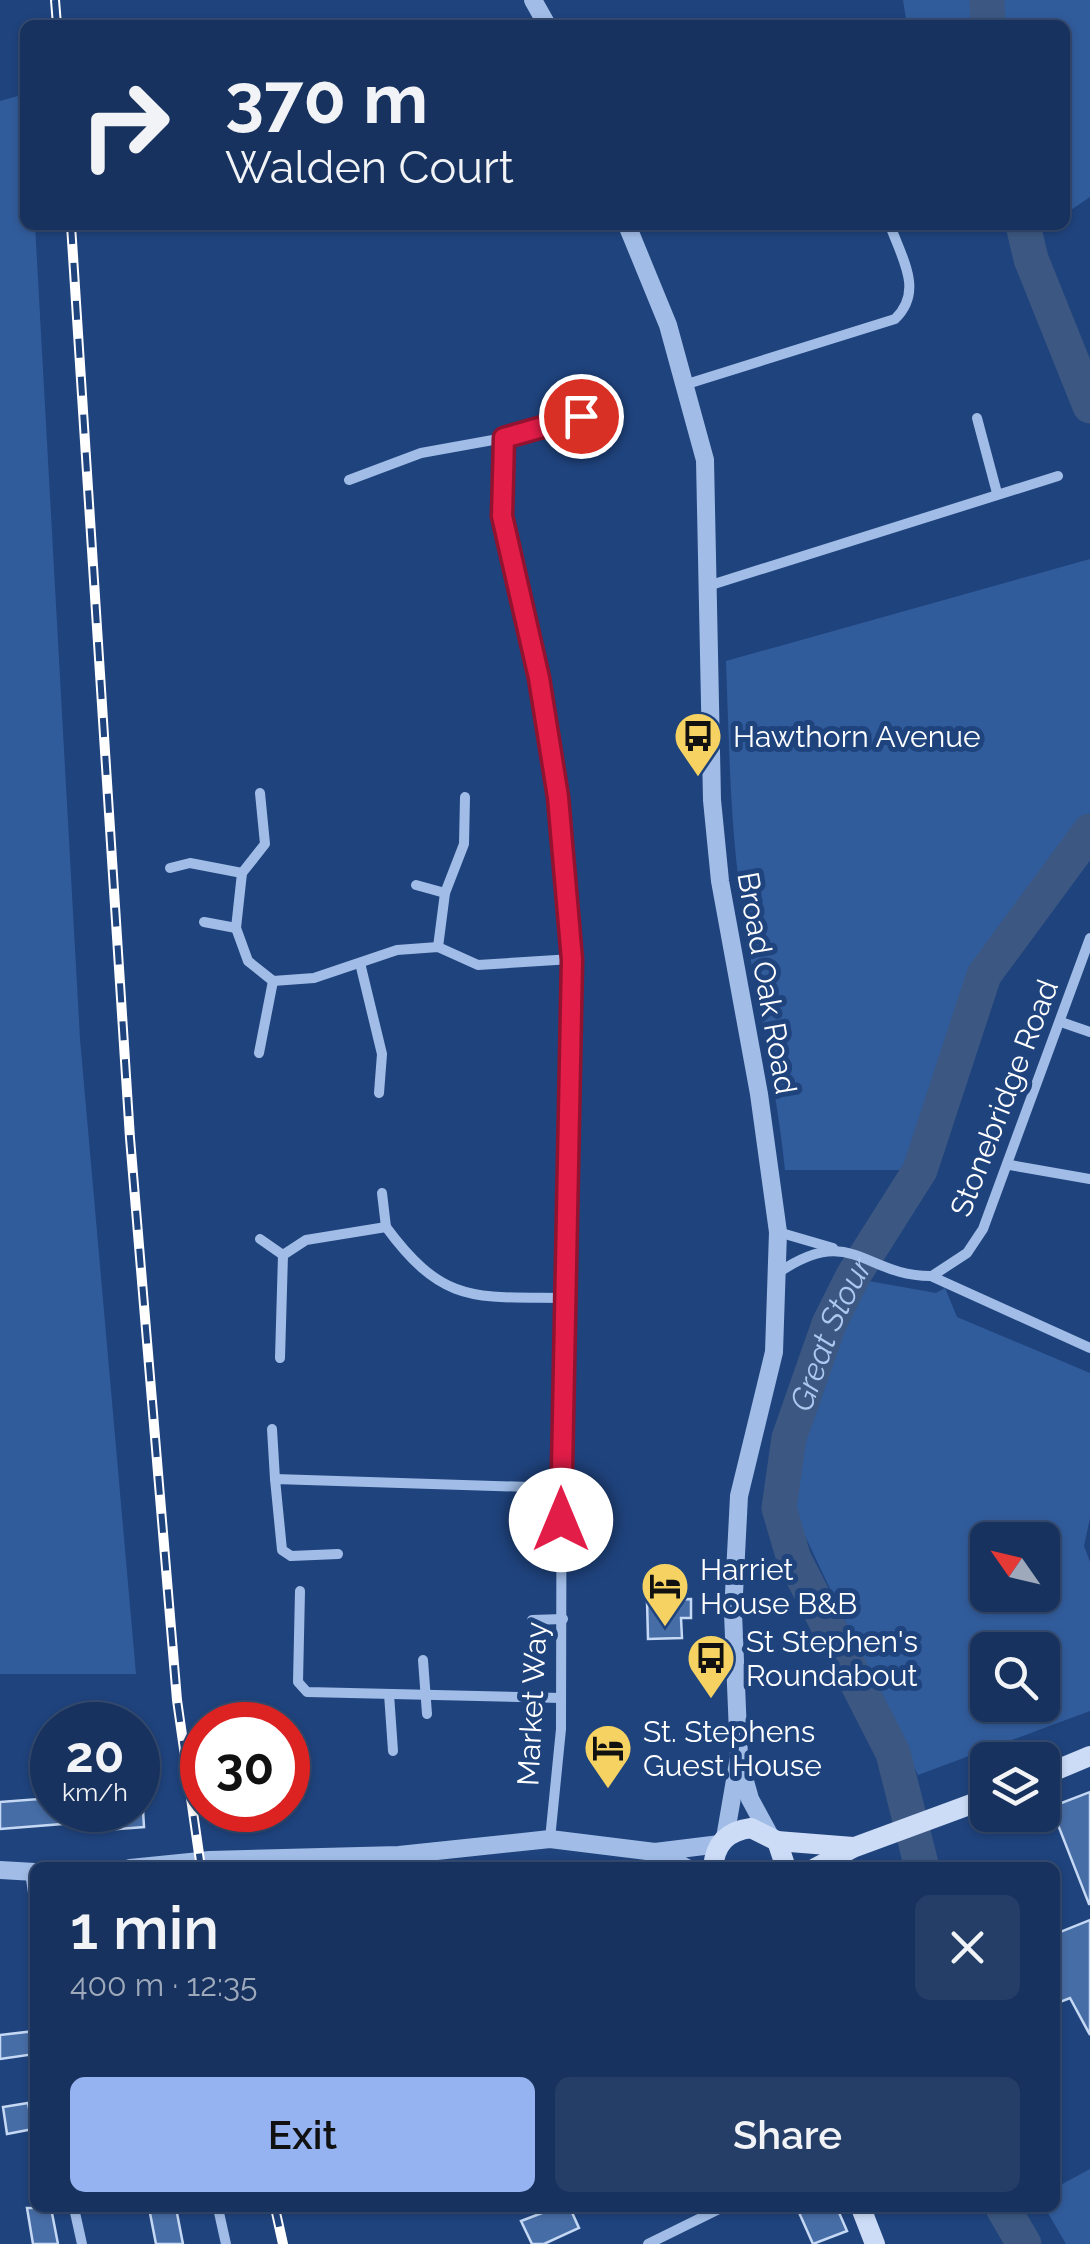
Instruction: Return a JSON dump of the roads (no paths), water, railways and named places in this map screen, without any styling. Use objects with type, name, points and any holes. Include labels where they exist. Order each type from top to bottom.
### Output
[{"type":"main road","points":[[1060,1768],[1090,1756]]},
{"type":"main road","points":[[826,1862],[855,1847],[970,1805]]},
{"type":"main road","points":[[715,1862],[722,1841],[742,1829],[773,1837],[855,1847]]},
{"type":"main road","points":[[773,1837],[783,1862]]},
{"type":"main road","points":[[863,2212],[876,2244]]},
{"type":"street","name":"Broad Oak Road","points":[[629,230],[668,325],[705,460],[711,585],[712,800],[720,882],[759,1094],[778,1232],[774,1352],[739,1496],[732,1613],[738,1757],[722,1841]]},
{"type":"street","points":[[684,385],[895,320],[910,305],[912,287],[892,230]]},
{"type":"street","points":[[350,480],[422,454],[504,438],[581,416]]},
{"type":"street","points":[[978,418],[997,493]]},
{"type":"street","name":"Market Way","points":[[504,438],[502,516],[539,678],[558,797],[572,960],[571,1155],[562,1298],[563,1619],[550,1839]]},
{"type":"street","points":[[711,585],[1058,476]]},
{"type":"street","points":[[260,793],[265,844],[242,873],[236,928],[248,961],[273,981],[314,978],[397,950],[438,947],[478,965],[572,960]]},
{"type":"street","points":[[438,947],[445,893],[464,844],[465,797]]},
{"type":"street","points":[[170,868],[190,863],[242,873]]},
{"type":"street","points":[[416,884],[445,893]]},
{"type":"street","points":[[204,922],[236,928]]},
{"type":"street","name":"Stonebridge Road","points":[[932,1276],[948,1270],[975,1242],[1010,1164],[1090,938]]},
{"type":"street","points":[[360,963],[382,1054],[379,1093]]},
{"type":"street","points":[[258,1053],[273,981]]},
{"type":"street","points":[[1061,1022],[1090,1032]]},
{"type":"street","points":[[1010,1164],[1090,1179]]},
{"type":"street","points":[[382,1193],[386,1226],[414,1264],[440,1284],[480,1297],[562,1298]]},
{"type":"street","points":[[282,1255],[306,1240],[386,1226]]},
{"type":"street","points":[[778,1232],[897,1270],[932,1276],[1090,1348]]},
{"type":"street","points":[[260,1238],[282,1255]]},
{"type":"street","points":[[778,1274],[798,1260],[840,1249]]},
{"type":"street","points":[[280,1358],[282,1255]]},
{"type":"street","points":[[272,1429],[282,1550],[291,1556],[338,1554]]},
{"type":"street","points":[[274,1479],[560,1488]]},
{"type":"street","points":[[300,1591],[298,1682],[307,1692],[561,1698]]},
{"type":"street","points":[[532,1620],[563,1619]]},
{"type":"street","points":[[423,1660],[427,1714]]},
{"type":"street","points":[[389,1694],[393,1751]]},
{"type":"street","name":"Broad Oak Road","points":[[738,1757],[750,1799],[773,1837]]},
{"type":"street","points":[[245,1862],[399,1854],[550,1839],[655,1852],[722,1841]]},
{"type":"street","points":[[655,1852],[675,1862]]},
{"type":"street","points":[[0,1870],[30,1872]]},
{"type":"street","points":[[75,2212],[82,2244]]},
{"type":"street","points":[[219,2212],[226,2244]]},
{"type":"street","points":[[648,2244],[712,2212]]},
{"type":"waterway","name":"Great Stour","points":[[987,0],[988,20]]},
{"type":"waterway","name":"Great Stour","points":[[1024,230],[1031,259],[1090,406]]},
{"type":"waterway","name":"Great Stour","points":[[920,1862],[893,1753],[794,1559],[779,1508],[789,1438],[829,1324],[853,1276],[920,1170],[984,975],[1090,831]]},
{"type":"waterway","name":"Great Stour","points":[[1005,2212],[1024,2244]]},
{"type":"railway","points":[[55,0],[57,20]]},
{"type":"railway","points":[[71,230],[130,1138],[177,1700],[200,1862]]},
{"type":"railway","points":[[276,2212],[283,2244]]},
{"type":"place","name":"Hawthorn Avenue","points":[[698,778]]},
{"type":"place","name":"Harriet House B&B","points":[[665,1628]]},
{"type":"place","name":"St Stephen's Roundabout","points":[[711,1700]]},
{"type":"place","name":"St. Stephens Guest House","points":[[608,1790]]}]
